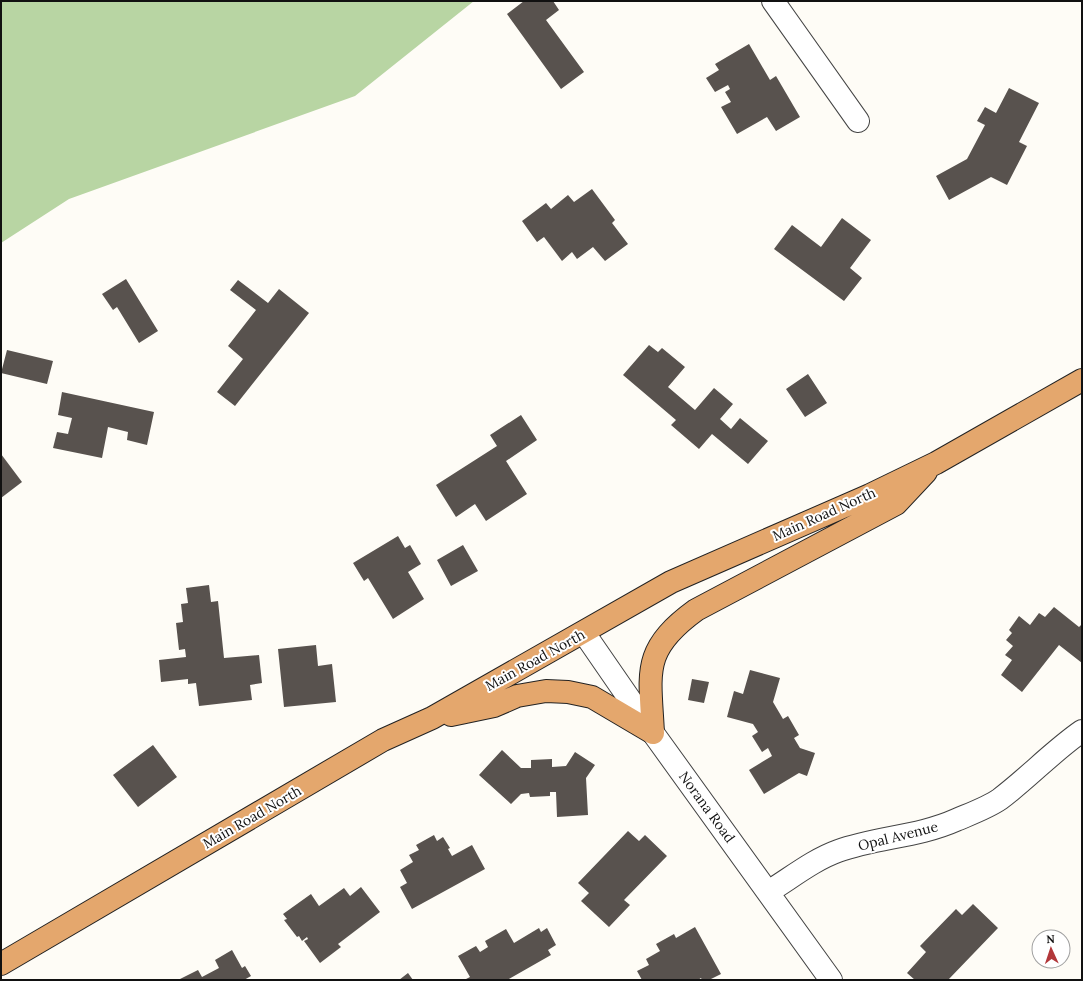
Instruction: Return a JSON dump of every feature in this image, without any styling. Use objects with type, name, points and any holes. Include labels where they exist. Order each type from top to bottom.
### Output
[{"type":"highway","name":"Main Road North","points":[[1,964],[383,740],[432,718],[584,633],[671,582],[870,495],[936,463],[1082,380]]},
{"type":"highway","points":[[653,734],[650,676],[654,656],[662,640],[676,625],[696,610],[896,504],[936,463]]},
{"type":"highway","points":[[432,718],[494,706],[517,696],[546,691],[568,692],[592,697],[653,734]]},
{"type":"street","points":[[773,1],[858,121]]},
{"type":"street","name":"Norana Road","points":[[584,633],[653,734],[830,980]]},
{"type":"street","name":"Opal Avenue","points":[[768,892],[811,864],[838,851],[870,841],[916,834],[955,821],[999,800],[1068,741],[1082,731]]},
{"type":"green space","points":[[1,1],[474,1],[355,96],[69,199],[1,243]]},
{"type":"building","points":[[524,1],[553,1],[559,10],[546,20],[584,72],[561,89],[507,14]]},
{"type":"building","points":[[749,44],[770,80],[776,76],[800,117],[776,131],[767,117],[737,134],[721,107],[731,102],[725,92],[730,89],[728,85],[715,92],[706,78],[719,70],[715,64]]},
{"type":"building","points":[[1009,88],[1039,103],[1019,142],[1027,146],[1007,185],[991,177],[949,200],[936,176],[967,159],[985,125],[977,121],[985,107],[996,113]]},
{"type":"building","points":[[592,189],[615,220],[612,223],[628,244],[605,261],[593,247],[577,259],[572,252],[562,261],[544,237],[537,242],[522,221],[546,203],[551,209],[568,195],[574,202]]},
{"type":"building","points":[[842,218],[871,240],[850,268],[862,278],[844,301],[774,249],[792,225],[821,247]]},
{"type":"building","points":[[126,279],[158,331],[139,343],[117,307],[113,310],[102,294]]},
{"type":"building","points":[[238,280],[268,303],[279,289],[309,313],[235,406],[217,392],[243,359],[228,346],[256,310],[230,290]]},
{"type":"building","points":[[649,345],[658,352],[662,348],[685,367],[668,387],[695,410],[714,388],[733,404],[720,419],[731,429],[740,418],[768,441],[748,464],[712,434],[699,449],[671,425],[676,420],[623,375]]},
{"type":"building","points":[[7,350],[53,361],[47,384],[1,373]]},
{"type":"building","points":[[808,374],[827,403],[805,417],[786,389]]},
{"type":"building","points":[[62,392],[154,412],[147,445],[127,440],[128,432],[108,427],[102,458],[53,448],[57,432],[68,434],[72,418],[58,415]]},
{"type":"building","points":[[521,415],[537,440],[506,461],[527,494],[486,521],[475,504],[456,517],[436,485],[497,446],[490,435]]},
{"type":"building","points":[[1,454],[22,482],[1,498]]},
{"type":"building","points":[[398,536],[405,548],[410,545],[421,564],[408,572],[424,599],[393,619],[368,578],[364,581],[353,563]]},
{"type":"building","points":[[463,545],[478,571],[451,586],[437,560]]},
{"type":"building","points":[[209,585],[211,602],[218,601],[224,658],[259,655],[262,683],[250,685],[252,700],[199,706],[196,683],[188,684],[188,679],[161,682],[159,660],[186,657],[185,649],[179,650],[176,623],[183,622],[181,604],[188,603],[186,588]]},
{"type":"building","points":[[1054,607],[1079,627],[1082,624],[1082,663],[1059,645],[1022,692],[1001,675],[1012,660],[1005,655],[1013,646],[1006,640],[1012,633],[1009,630],[1019,616],[1030,625],[1039,613],[1045,617]]},
{"type":"building","points":[[316,645],[318,666],[332,664],[336,702],[284,707],[278,649]]},
{"type":"building","points":[[750,670],[780,678],[773,702],[783,719],[788,716],[799,735],[794,738],[800,748],[815,753],[807,776],[799,773],[764,794],[749,770],[772,756],[768,748],[762,752],[752,736],[758,732],[753,724],[727,717],[734,691],[743,694]]},
{"type":"building","points":[[692,679],[709,682],[704,703],[688,700]]},
{"type":"building","points":[[153,745],[177,777],[138,807],[113,775]]},
{"type":"building","points":[[502,750],[521,768],[531,768],[531,760],[552,759],[552,767],[566,766],[575,752],[595,765],[586,778],[588,815],[557,817],[556,792],[550,792],[550,796],[530,797],[529,793],[521,794],[511,804],[479,775]]},
{"type":"building","points":[[628,831],[639,841],[645,835],[667,856],[624,900],[630,905],[609,927],[581,901],[589,893],[578,883]]},
{"type":"building","points":[[434,835],[437,841],[443,837],[450,848],[448,849],[452,856],[472,845],[485,869],[412,909],[400,887],[407,883],[400,870],[413,862],[409,855],[419,850],[416,845]]},
{"type":"building","points":[[361,887],[380,912],[338,944],[341,947],[320,963],[304,941],[308,939],[307,937],[302,941],[299,936],[297,937],[284,920],[287,919],[283,914],[311,894],[319,906],[344,888],[350,896]]},
{"type":"building","points":[[973,904],[998,928],[948,980],[915,980],[907,973],[926,952],[920,946],[956,909],[962,915]]},
{"type":"building","points":[[695,927],[721,974],[709,980],[702,980],[701,978],[698,980],[642,980],[637,971],[649,965],[646,959],[660,951],[656,944],[674,934],[676,938]]},
{"type":"building","points":[[539,928],[541,932],[547,928],[556,945],[548,950],[551,955],[507,980],[464,980],[470,977],[458,956],[476,946],[480,952],[488,947],[485,941],[506,929],[514,943]]},
{"type":"building","points":[[232,950],[242,968],[245,966],[251,976],[244,980],[178,980],[198,970],[202,977],[219,968],[215,960]]},
{"type":"building","points":[[408,973],[413,980],[399,980]]}]
